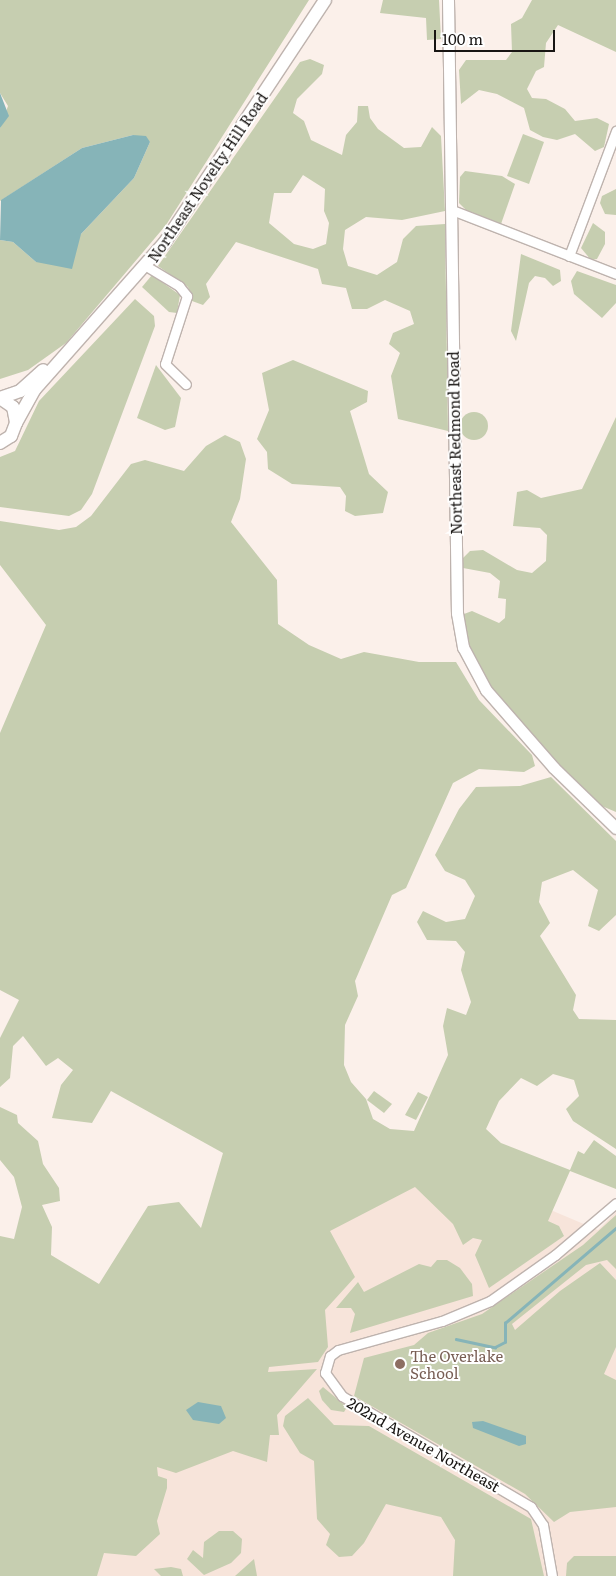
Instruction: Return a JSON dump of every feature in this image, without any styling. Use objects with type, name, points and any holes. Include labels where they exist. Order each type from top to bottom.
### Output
[{"type":"main road","name":"Northeast Novelty Hill Road","points":[[0,443],[11,436],[28,399],[75,342],[146,266],[325,0]]},
{"type":"main road","name":"Northeast Novelty Hill Road","points":[[0,398],[20,391],[75,342]]},
{"type":"main road","points":[[0,398],[13,407],[16,423]]},
{"type":"street","name":"Northeast Redmond Road","points":[[448,0],[457,604],[463,647],[486,690],[554,768],[616,828]]},
{"type":"street","points":[[570,256],[616,131]]},
{"type":"street","points":[[452,210],[616,274]]},
{"type":"street","points":[[146,266],[179,286],[187,296],[165,364],[186,384]]},
{"type":"street","name":"202nd Avenue Northeast","points":[[552,1576],[543,1525],[531,1506],[342,1396],[324,1372],[330,1356],[338,1350],[442,1321],[490,1301],[555,1256],[616,1203]]},
{"type":"shaded area","name":"The Overlake School","points":[[302,1105],[598,1230],[616,1212],[616,1576],[87,1576]]},
{"type":"green space","points":[[0,0],[309,0],[166,225],[66,343],[28,370],[0,379],[0,240],[13,242],[36,262],[81,234],[134,178],[150,142],[133,135],[82,148],[0,201],[0,128],[8,106],[0,93]]},
{"type":"green space","points":[[383,0],[439,0],[441,39],[427,40],[426,18],[380,13]]},
{"type":"green space","points":[[532,0],[616,0],[616,52],[558,25],[546,43],[544,67],[536,71],[527,89],[532,98],[546,99],[565,109],[575,121],[597,118],[609,124],[604,147],[595,151],[575,134],[557,140],[543,137],[530,130],[524,108],[497,94],[479,90],[461,104],[459,70],[466,60],[506,60],[512,52],[511,24],[522,18]]},
{"type":"green space","points":[[310,59],[324,65],[322,74],[297,99],[293,113],[304,121],[311,140],[342,155],[346,135],[357,122],[358,106],[368,106],[370,118],[378,129],[404,148],[421,147],[432,127],[441,136],[445,211],[402,220],[366,217],[345,230],[343,249],[348,266],[377,275],[397,262],[403,239],[416,226],[445,224],[448,431],[398,419],[391,376],[400,353],[389,344],[393,333],[414,324],[410,311],[385,300],[367,309],[352,309],[346,288],[322,284],[318,269],[236,242],[206,284],[210,297],[203,305],[192,301],[188,287],[158,266],[300,62]],"holes":[[[303,175],[325,189],[324,211],[329,223],[326,244],[313,249],[294,244],[269,223],[274,193],[291,193]]]},
{"type":"green space","points":[[523,134],[544,142],[529,184],[507,176]]},
{"type":"green space","points":[[465,171],[502,176],[515,184],[501,224],[468,212],[459,203],[460,177]]},
{"type":"green space","points":[[616,189],[616,215],[605,214],[600,203],[602,196]]},
{"type":"green space","points":[[593,223],[605,232],[605,244],[597,259],[591,260],[581,248]]},
{"type":"green space","points":[[521,254],[560,270],[561,281],[553,286],[545,278],[535,276],[529,283],[516,341],[511,331]]},
{"type":"green space","points":[[577,271],[616,285],[616,303],[602,318],[574,294],[571,281]]},
{"type":"green space","points":[[152,275],[180,295],[177,313],[169,312],[142,287]]},
{"type":"green space","points":[[135,299],[154,316],[155,326],[92,494],[81,510],[69,516],[0,507],[0,457],[15,451],[39,401]]},
{"type":"green space","points":[[293,360],[368,391],[367,402],[350,411],[369,474],[388,492],[383,513],[355,516],[345,511],[346,496],[340,487],[292,484],[268,469],[267,452],[257,439],[269,410],[262,373]]},
{"type":"green space","points":[[156,365],[181,398],[175,427],[165,430],[137,418]]},
{"type":"green space","points":[[474,412],[484,416],[488,426],[484,436],[474,440],[464,436],[460,426],[464,416]]},
{"type":"green space","points":[[616,417],[616,812],[590,801],[488,691],[467,645],[464,614],[472,611],[499,623],[505,618],[506,599],[498,598],[500,581],[490,573],[463,568],[463,558],[470,551],[483,550],[517,570],[532,573],[546,561],[547,535],[540,528],[513,526],[517,492],[527,490],[541,498],[582,489]]},
{"type":"green space","points":[[225,435],[240,442],[246,459],[240,499],[231,522],[277,580],[278,624],[309,645],[341,659],[364,652],[419,662],[456,662],[479,700],[532,755],[535,766],[524,772],[479,769],[453,783],[406,888],[392,895],[355,981],[358,996],[345,1025],[344,1065],[351,1082],[366,1099],[373,1119],[390,1129],[414,1131],[448,1055],[443,1026],[447,1008],[466,1015],[471,1002],[461,970],[465,952],[456,941],[427,940],[417,922],[423,911],[446,922],[465,919],[475,896],[465,880],[445,871],[435,855],[459,809],[476,787],[520,786],[551,777],[616,841],[616,915],[599,931],[588,926],[598,890],[573,870],[542,882],[539,902],[550,923],[540,936],[576,995],[573,1010],[579,1019],[616,1020],[616,1149],[573,1121],[566,1109],[579,1096],[574,1080],[553,1074],[537,1086],[521,1078],[499,1101],[486,1129],[501,1143],[570,1170],[578,1151],[584,1154],[594,1140],[616,1156],[616,1189],[570,1171],[548,1221],[559,1226],[564,1236],[489,1288],[475,1255],[482,1240],[473,1238],[463,1245],[453,1224],[415,1187],[330,1231],[355,1277],[325,1310],[328,1347],[318,1362],[269,1367],[268,1372],[317,1369],[277,1415],[279,1435],[270,1435],[267,1462],[233,1451],[176,1473],[157,1467],[158,1476],[167,1479],[167,1488],[157,1521],[160,1534],[136,1556],[104,1553],[97,1576],[0,1576],[0,1236],[14,1239],[22,1207],[14,1177],[0,1160],[0,1107],[17,1115],[18,1123],[38,1141],[43,1164],[59,1188],[60,1201],[42,1205],[52,1227],[51,1255],[99,1284],[148,1206],[179,1202],[201,1228],[223,1153],[111,1091],[92,1123],[52,1118],[61,1085],[73,1070],[58,1058],[46,1066],[23,1036],[13,1046],[10,1078],[0,1087],[0,1038],[19,1000],[0,990],[0,733],[46,625],[0,565],[0,521],[59,530],[76,527],[91,516],[131,464],[145,460],[184,471],[206,446]]},
{"type":"green space","points":[[374,1091],[392,1104],[384,1113],[367,1100]]},
{"type":"green space","points":[[418,1092],[428,1097],[416,1120],[405,1115]]},
{"type":"green space","points":[[616,1215],[616,1269],[607,1260],[586,1265],[512,1324],[515,1330],[560,1291],[600,1263],[616,1280],[616,1347],[604,1374],[616,1380],[616,1507],[570,1512],[554,1522],[525,1494],[354,1396],[364,1358],[414,1345],[428,1333],[482,1314],[583,1245]]},
{"type":"green space","points":[[437,1260],[447,1260],[460,1268],[472,1284],[473,1296],[350,1333],[355,1314],[351,1308],[336,1308],[358,1282],[364,1292],[419,1264],[431,1267]]},
{"type":"green space","points":[[323,1387],[347,1407],[344,1412],[331,1410],[322,1400],[319,1391]]},
{"type":"green space","points":[[308,1398],[334,1425],[369,1426],[531,1519],[544,1576],[453,1576],[455,1540],[441,1517],[386,1504],[364,1543],[352,1556],[339,1557],[326,1545],[330,1534],[317,1519],[314,1461],[300,1453],[283,1426],[285,1416]]},
{"type":"green space","points":[[219,1531],[233,1531],[242,1539],[241,1553],[231,1563],[204,1575],[187,1559],[193,1550],[203,1558],[204,1542]]},
{"type":"green space","points":[[574,1556],[616,1556],[616,1576],[566,1576],[567,1563]]},
{"type":"green space","points":[[254,1559],[257,1576],[235,1576]]},
{"type":"green space","points":[[171,1567],[181,1569],[183,1576],[161,1576],[154,1569]]},
{"type":"water","points":[[0,93],[9,116],[0,128]]},
{"type":"water","points":[[133,135],[146,136],[150,142],[134,178],[81,234],[72,269],[36,262],[13,242],[0,240],[1,200],[82,148]]},
{"type":"water","points":[[198,1402],[221,1406],[226,1418],[219,1424],[193,1420],[186,1410]]},
{"type":"water","points":[[483,1421],[526,1436],[526,1444],[519,1446],[473,1428],[472,1422]]},
{"type":"waterway","points":[[456,1339],[495,1347],[505,1342],[505,1323],[616,1228]]},
{"type":"place","name":"The Overlake School","points":[[400,1364]]}]
